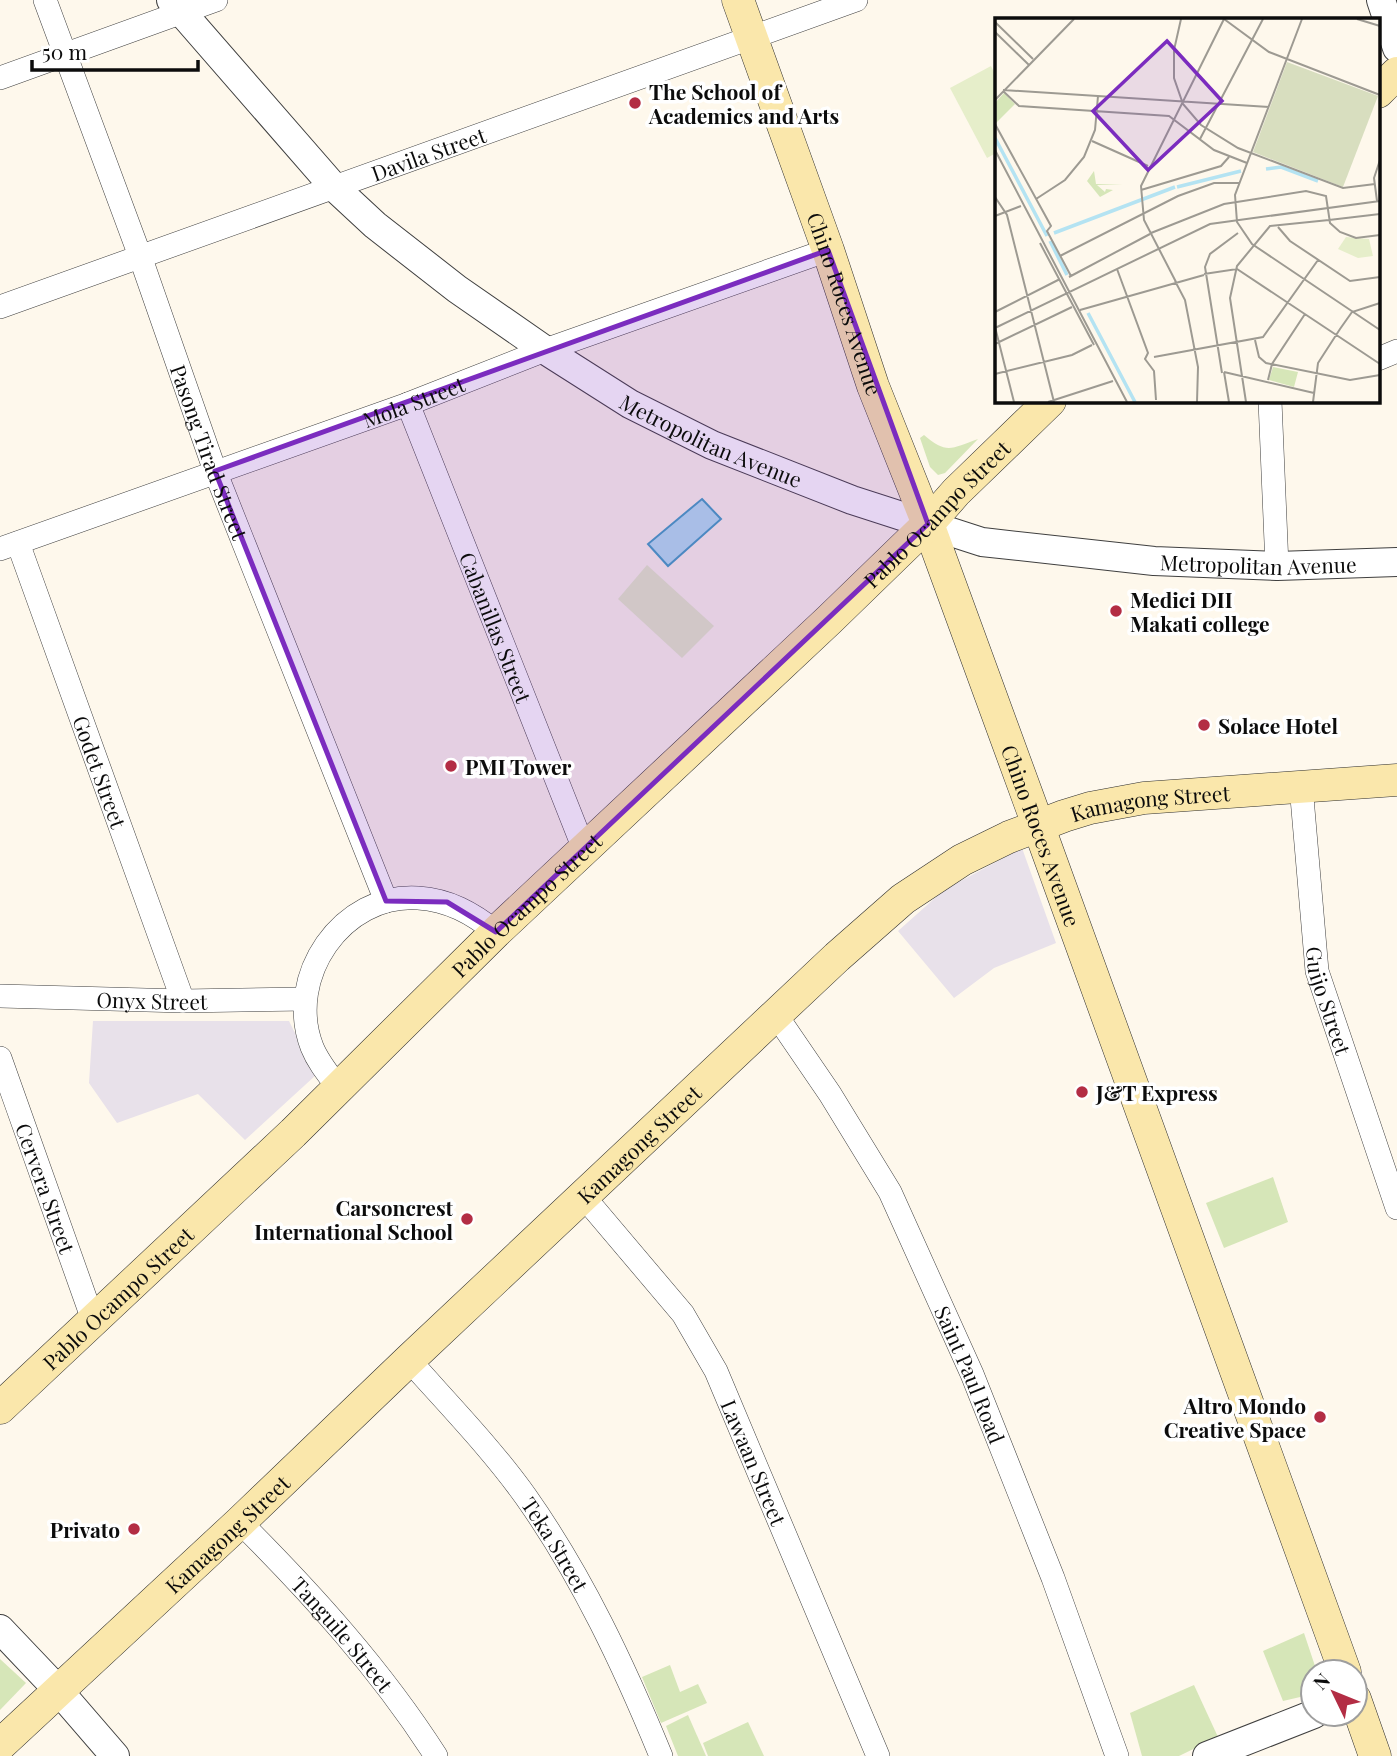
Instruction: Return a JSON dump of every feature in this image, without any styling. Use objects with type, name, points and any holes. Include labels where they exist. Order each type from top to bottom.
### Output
[{"type":"main road","name":"Chino Roces Avenue","points":[[738,0],[828,250],[873,386],[928,524],[1340,1658]]},
{"type":"main road","points":[[1380,90],[1397,73]]},
{"type":"main road","name":"Pablo Ocampo Street","points":[[0,1408],[338,1087],[496,932],[928,524],[956,492],[1049,402]]},
{"type":"main road","name":"Kamagong Street","points":[[0,1745],[776,1015],[903,899],[962,860],[1038,825],[1090,808],[1144,798],[1397,780]]},
{"type":"main road","points":[[1365,1728],[1375,1756]]},
{"type":"street","name":"Pasong Tirad Street","points":[[45,0],[140,256],[215,471],[386,901]]},
{"type":"street","points":[[0,78],[65,55],[176,6],[216,0]]},
{"type":"street","name":"Davila Street","points":[[0,307],[856,0]]},
{"type":"street","points":[[1381,0],[1397,48]]},
{"type":"street","name":"Metropolitan Avenue","points":[[176,6],[333,186],[375,225],[545,351],[630,404],[712,444],[852,500],[982,542],[1154,561],[1277,566],[1397,562]]},
{"type":"street","name":"Mola Street","points":[[9,546],[828,250]]},
{"type":"street","points":[[1380,358],[1397,351]]},
{"type":"street","points":[[1273,402],[1277,566]]},
{"type":"street","name":"Cabanillas Street","points":[[408,404],[584,849]]},
{"type":"street","name":"Godet Street","points":[[9,546],[183,1001]]},
{"type":"street","name":"Guijo Street","points":[[1301,786],[1317,971],[1397,1208]]},
{"type":"street","points":[[338,1087],[323,1069],[312,1047],[306,1023],[305,999],[313,966],[330,937],[355,915],[386,901],[416,897],[447,902],[475,915],[496,932]]},
{"type":"street","name":"Onyx Street","points":[[0,996],[183,1001],[305,999]]},
{"type":"street","name":"Saint Paul Road","points":[[776,1015],[823,1083],[890,1192],[972,1374],[1053,1578],[1117,1756]]},
{"type":"street","name":"Cervera Street","points":[[0,1058],[93,1320]]},
{"type":"street","name":"Lawaan Street","points":[[584,1197],[683,1314],[716,1371],[878,1756]]},
{"type":"street","name":"Teka Street","points":[[410,1360],[485,1444],[560,1548],[594,1607],[662,1756]]},
{"type":"street","name":"Tanguile Street","points":[[240,1522],[366,1658],[411,1717],[436,1756]]},
{"type":"street","points":[[0,1629],[115,1756]]},
{"type":"street","points":[[1207,1756],[1299,1720]]},
{"type":"highlighted area","points":[[828,250],[928,524],[496,932],[447,902],[386,901],[215,471]]},
{"type":"shaded area","points":[[1022,848],[1056,943],[994,968],[954,998],[898,931],[944,890]]},
{"type":"shaded area","points":[[93,1021],[289,1021],[316,1075],[245,1140],[198,1094],[117,1123],[89,1083]]},
{"type":"green space","points":[[991,66],[995,74],[995,154],[987,158],[950,88]]},
{"type":"green space","points":[[924,435],[938,445],[950,448],[978,439],[945,473],[938,475],[930,467],[920,438]]},
{"type":"green space","points":[[647,565],[714,626],[682,658],[618,599]]},
{"type":"green space","points":[[1273,1177],[1288,1222],[1224,1248],[1206,1203]]},
{"type":"green space","points":[[1304,1633],[1312,1658],[1299,1658],[1299,1697],[1283,1701],[1263,1651]]},
{"type":"green space","points":[[0,1659],[26,1683],[0,1710]]},
{"type":"green space","points":[[670,1665],[680,1692],[698,1684],[707,1703],[661,1723],[642,1677]]},
{"type":"green space","points":[[1194,1685],[1218,1737],[1179,1756],[1142,1756],[1130,1713]]},
{"type":"green space","points":[[688,1715],[706,1756],[678,1756],[666,1726]]},
{"type":"green space","points":[[748,1722],[764,1756],[708,1756],[703,1743]]},
{"type":"water","points":[[702,499],[721,519],[668,566],[648,544]]},
{"type":"place","name":"The School of Academics and Arts","points":[[635,103]]},
{"type":"place","name":"Medici DII Makati college","points":[[1116,611]]},
{"type":"place","name":"Solace Hotel","points":[[1204,725]]},
{"type":"place","name":"PMI Tower","points":[[451,766]]},
{"type":"place","name":"J&T Express","points":[[1082,1092]]},
{"type":"place","name":"Carsoncrest International School","points":[[467,1219]]},
{"type":"place","name":"Altro Mondo Creative Space","points":[[1320,1417]]},
{"type":"place","name":"Privato","points":[[134,1529]]}]
